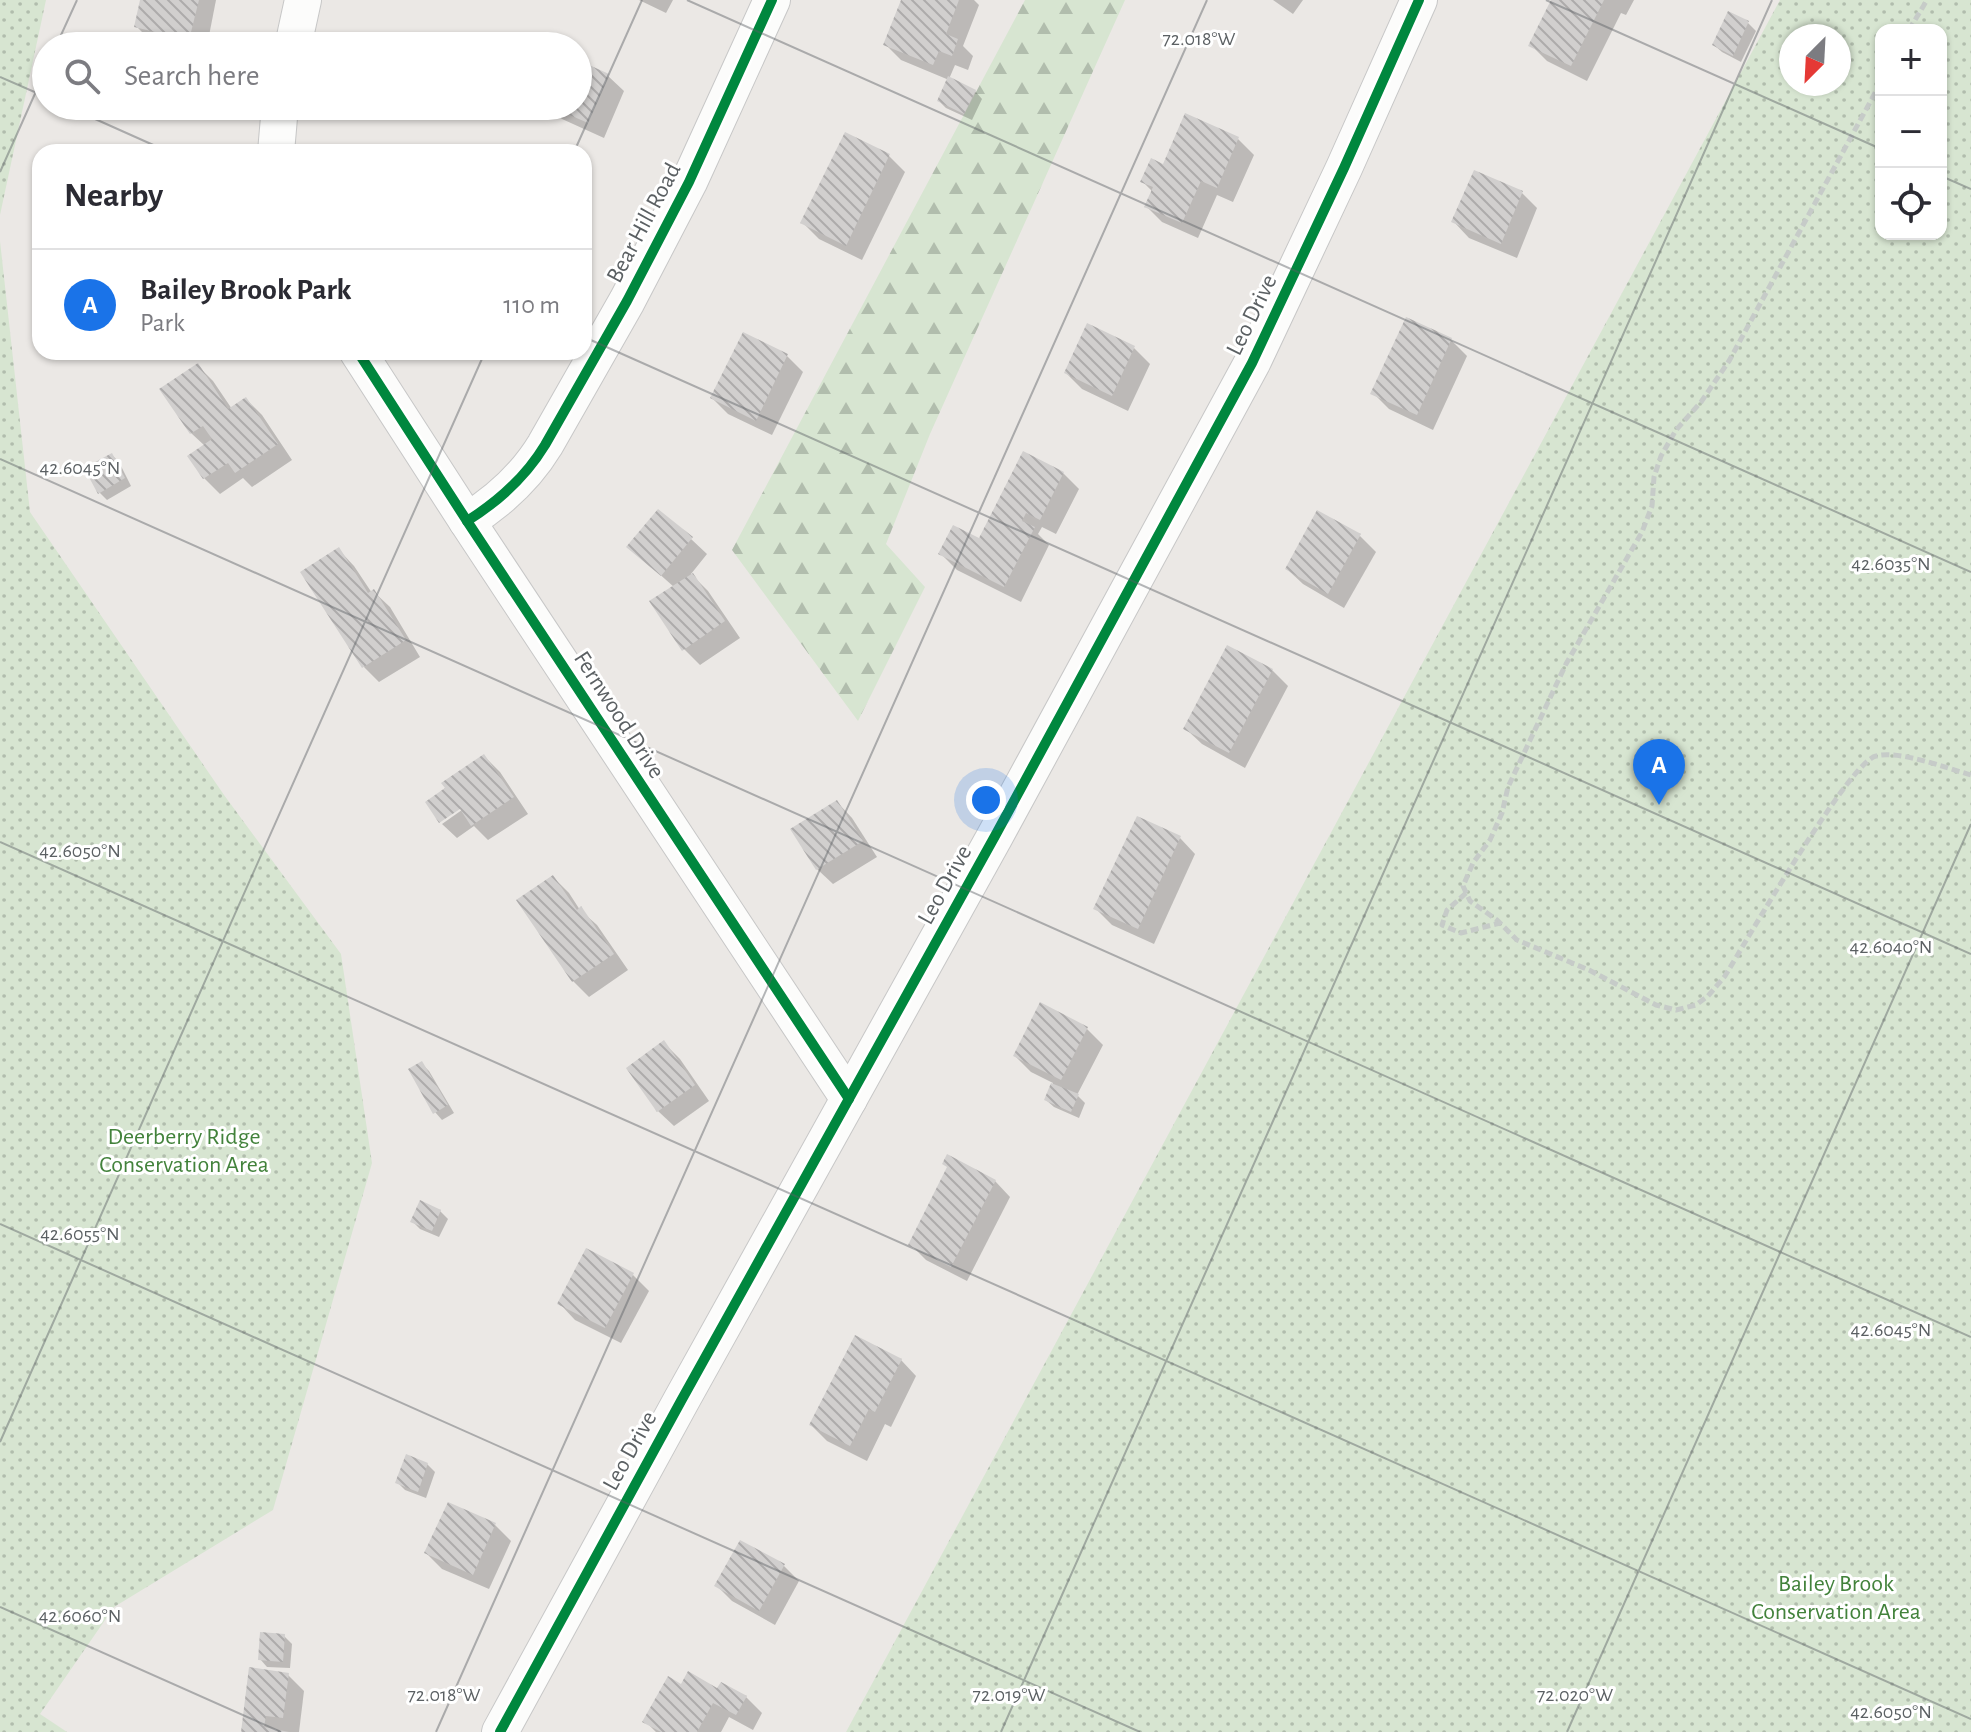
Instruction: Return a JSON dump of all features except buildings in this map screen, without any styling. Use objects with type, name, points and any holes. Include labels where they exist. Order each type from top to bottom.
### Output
[{"type":"street","points":[[296,32],[303,0]]},
{"type":"street","name":"Bear Hill Road","points":[[467,521],[513,487],[545,445],[627,301],[689,182],[772,0]]},
{"type":"street","name":"Leo Drive","points":[[500,1732],[1252,363],[1419,0]]},
{"type":"street","points":[[277,144],[279,120]]},
{"type":"street","name":"Fernwood Drive","points":[[363,360],[849,1099]]},
{"type":"path","points":[[1913,24],[1927,0]]},
{"type":"path","points":[[1875,93],[1729,361],[1701,402],[1676,430],[1661,456],[1654,477],[1652,506],[1642,532],[1566,664],[1508,787],[1502,813],[1490,840],[1466,876],[1463,886],[1470,901],[1517,940],[1589,970],[1656,1005],[1676,1010],[1696,1005],[1725,976],[1811,836],[1858,769],[1872,756],[1889,754],[1971,775]]},
{"type":"path","points":[[1466,893],[1447,910],[1442,925],[1461,933],[1500,923]]},
{"type":"green space","points":[[0,0],[46,0],[39,32],[32,32],[32,65],[0,215]]},
{"type":"green space","points":[[1025,0],[1125,0],[930,434],[886,544],[925,587],[858,721],[732,550]]},
{"type":"green space","name":"Bailey Brook Conservation Area","points":[[1780,0],[1971,0],[1971,1732],[846,1732]]},
{"type":"green space","name":"Deerberry Ridge Conservation Area","points":[[0,241],[30,512],[224,795],[341,954],[372,1163],[273,1510],[114,1607],[40,1714],[67,1732],[0,1732]]},
{"type":"cycle path","points":[[467,521],[510,488],[545,445],[627,301],[689,182],[772,0]]},
{"type":"cycle path","points":[[500,1732],[995,836],[1252,363],[1419,0]]},
{"type":"cycle path","points":[[363,360],[849,1099]]},
{"type":"place","name":"Bailey Brook Park","points":[[1659,805]]}]
